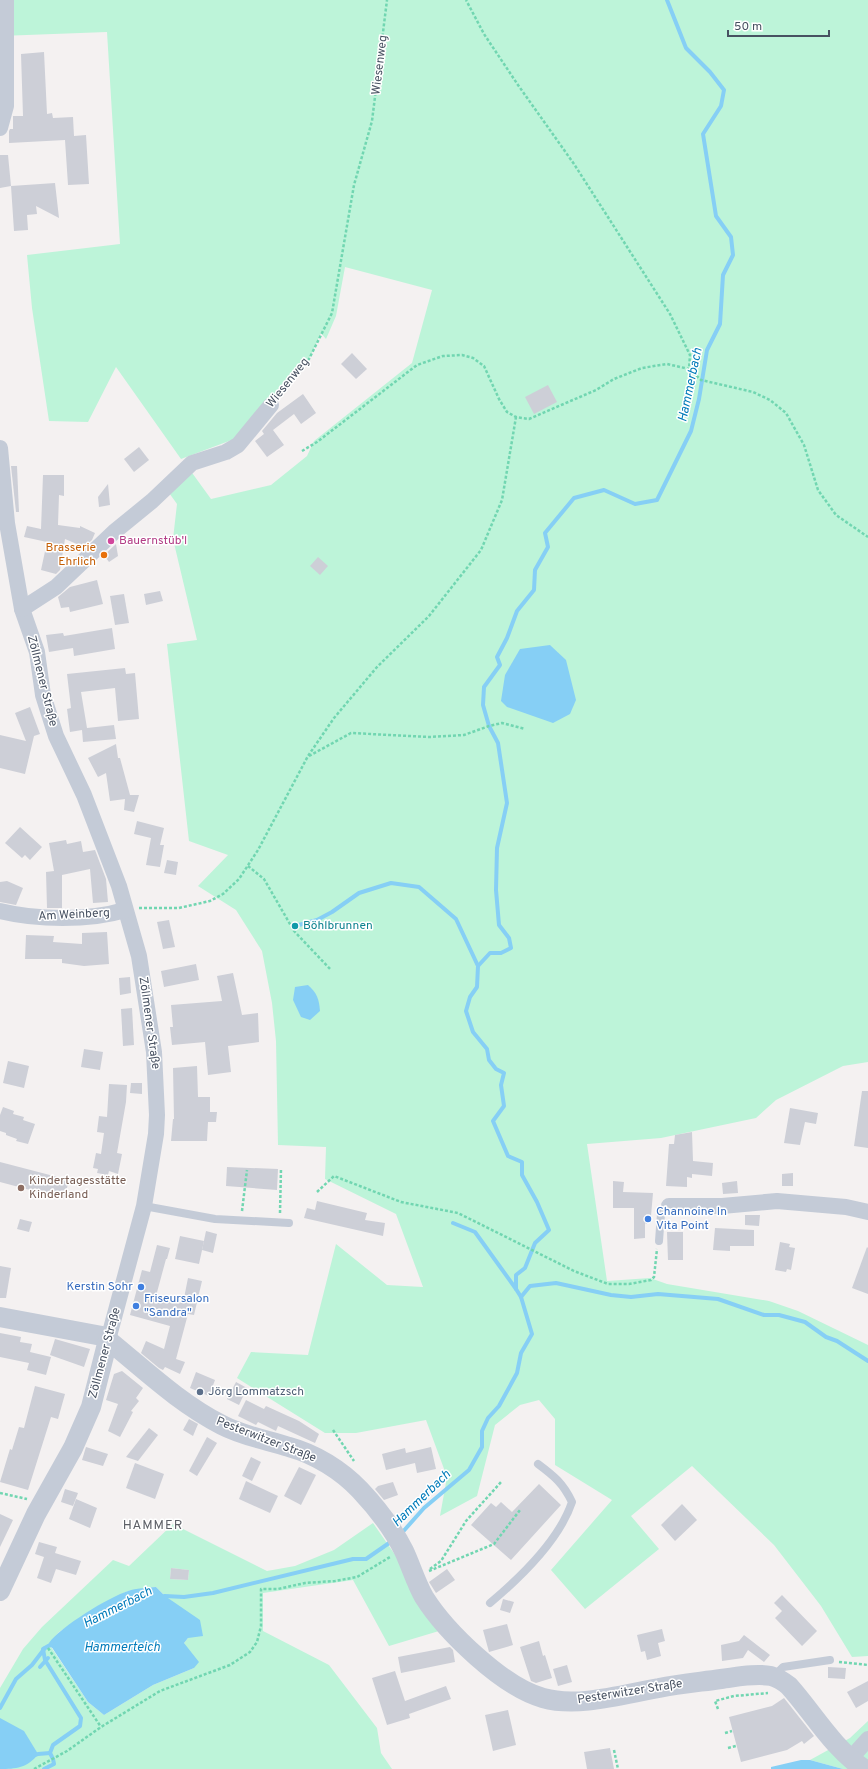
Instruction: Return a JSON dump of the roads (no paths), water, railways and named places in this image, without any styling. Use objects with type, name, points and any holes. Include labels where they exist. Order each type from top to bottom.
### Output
[{"type":"street","points":[[0,128],[6,106],[6,0]]},
{"type":"street","name":"Wiesenweg","points":[[22,609],[56,587],[114,532],[152,501],[192,463],[226,452],[238,445],[271,405]]},
{"type":"street","name":"Zöllmener Straße","points":[[0,448],[7,523],[22,609],[37,652],[43,695],[56,736],[84,794],[130,909],[130,924],[139,956],[154,1052],[157,1115],[156,1134],[144,1206],[91,1407],[73,1448],[36,1514],[0,1591]]},
{"type":"street","name":"Am Weinberg","points":[[0,911],[21,916],[56,918],[113,914],[130,909]]},
{"type":"street","points":[[669,1206],[722,1206],[778,1201],[846,1208],[868,1212]]},
{"type":"street","name":"Pesterwitzer Straße","points":[[0,1317],[94,1335],[108,1340],[165,1387],[188,1404],[222,1425],[262,1440],[303,1452],[335,1468],[360,1489],[422,1574],[423,1594],[437,1616],[501,1678],[522,1690],[544,1698],[566,1702],[668,1686],[746,1676],[777,1678]]},
{"type":"street","points":[[777,1678],[800,1699],[830,1739],[857,1764],[868,1739]]},
{"type":"lane","points":[[144,1206],[215,1219],[289,1223]]},
{"type":"lane","points":[[659,1241],[661,1214],[669,1206]]},
{"type":"lane","points":[[490,1603],[520,1577],[549,1542],[567,1516],[572,1502],[556,1477],[538,1464]]},
{"type":"lane","points":[[777,1678],[782,1667],[830,1660]]},
{"type":"water","points":[[550,645],[566,660],[576,700],[570,714],[553,723],[507,707],[501,701],[505,675],[520,649]]},
{"type":"water","points":[[308,985],[317,996],[320,1011],[310,1020],[301,1017],[293,1000],[295,987]]},
{"type":"water","name":"Hammerteich","points":[[156,1587],[165,1596],[200,1620],[203,1636],[188,1638],[184,1643],[199,1662],[194,1668],[153,1685],[104,1715],[88,1702],[49,1643],[63,1629],[109,1599],[131,1590]]},
{"type":"water","points":[[0,1718],[24,1731],[38,1754],[26,1765],[11,1769],[0,1769]]},
{"type":"water","points":[[801,1760],[810,1760],[843,1769],[771,1769],[771,1767]]},
{"type":"waterway","name":"Hammerbach","points":[[400,1535],[424,1508],[469,1470],[482,1447],[482,1431],[488,1418],[499,1406],[517,1373],[521,1353],[532,1334],[521,1297],[516,1289],[516,1275],[525,1268],[535,1243],[549,1230],[537,1202],[522,1175],[522,1162],[508,1156],[493,1121],[504,1106],[501,1085],[504,1073],[496,1069],[489,1060],[487,1049],[473,1032],[466,1011],[470,997],[477,987],[478,966],[490,953],[501,953],[511,948],[509,938],[499,925],[496,890],[497,848],[507,803],[498,743],[489,726],[483,705],[484,687],[500,665],[497,657],[507,638],[517,611],[534,590],[535,570],[548,547],[545,533],[574,498],[604,490],[635,504],[657,500],[691,431],[699,399],[707,350],[720,324],[723,275],[733,255],[731,237],[716,216],[703,134],[721,106],[724,90],[710,72],[686,48],[667,0]]},
{"type":"waterway","points":[[295,926],[317,920],[332,912],[359,893],[391,883],[419,887],[456,919],[478,966]]},
{"type":"waterway","points":[[453,1223],[475,1232],[516,1289]]},
{"type":"waterway","points":[[521,1297],[530,1286],[556,1283],[611,1295],[631,1297],[658,1294],[718,1299],[764,1315],[779,1315],[805,1322],[826,1337],[837,1341],[868,1361]]},
{"type":"waterway","name":"Hammerbach","points":[[161,1597],[184,1597],[213,1593],[353,1559],[366,1559],[392,1541]]},
{"type":"waterway","name":"Hammerbach","points":[[44,1769],[54,1764],[50,1753],[53,1745],[80,1726],[81,1718],[45,1660],[43,1649],[50,1645],[54,1646]]},
{"type":"waterway","name":"Hammerbach","points":[[0,1708],[16,1679],[32,1665],[45,1648]]},
{"type":"waterway","name":"Hammerbach","points":[[40,1667],[48,1658]]},
{"type":"waterway","name":"Hammerbach","points":[[33,1756],[50,1753]]},
{"type":"place","name":"Bauernstüb'l","points":[[111,541]]},
{"type":"place","name":"Brasserie Ehrlich","points":[[104,555]]},
{"type":"place","name":"Böhlbrunnen","points":[[295,926]]},
{"type":"place","name":"Kindertagesstätte Kinderland","points":[[21,1188]]},
{"type":"place","name":"Channoine In Vita Point","points":[[648,1219]]},
{"type":"place","name":"Kerstin Sohr","points":[[141,1287]]},
{"type":"place","name":"Friseursalon \"Sandra\"","points":[[136,1306]]},
{"type":"place","name":"Jörg Lommatzsch","points":[[200,1392]]},
{"type":"district","name":"HAMMER","points":[[153,1526]]}]
